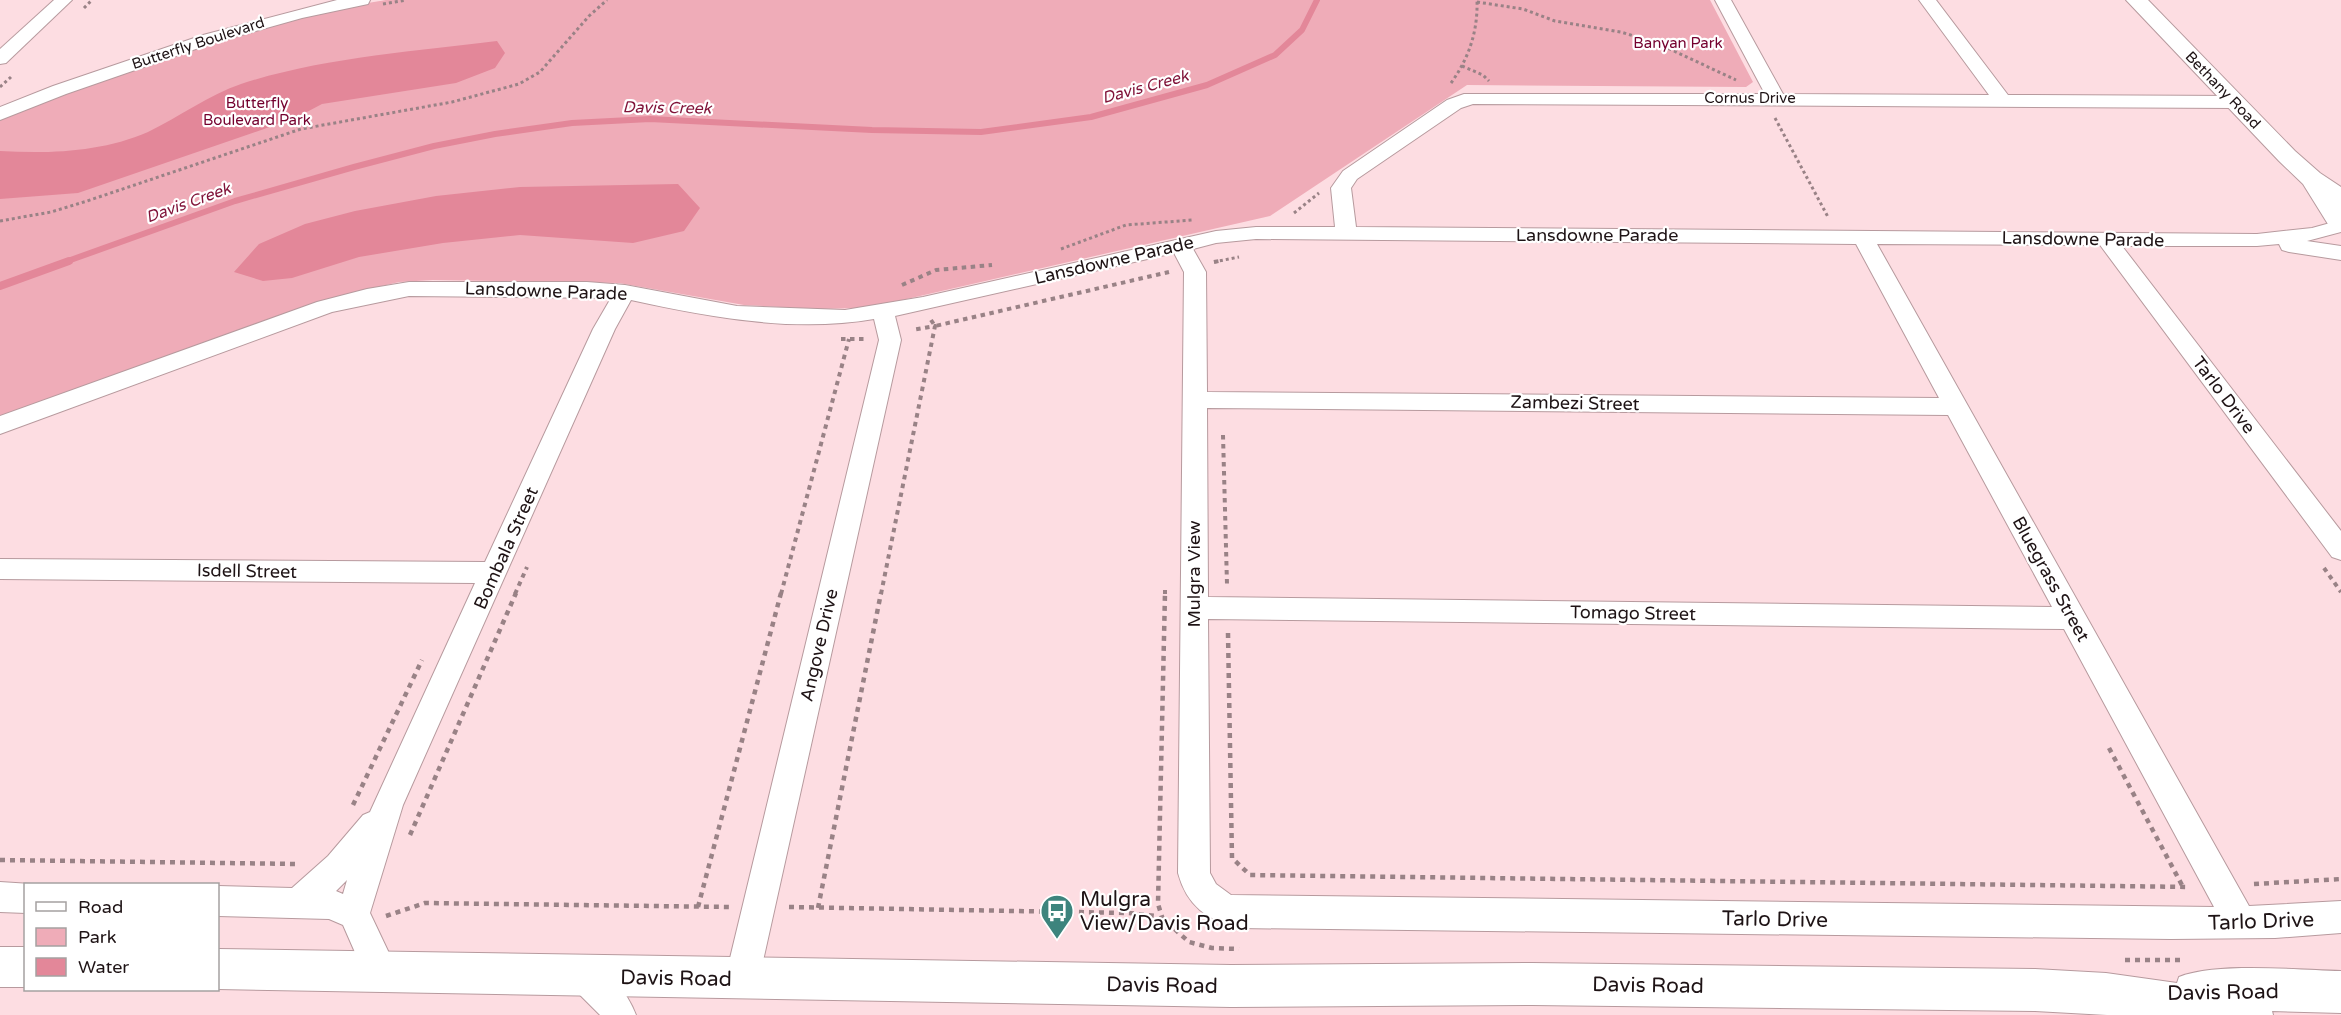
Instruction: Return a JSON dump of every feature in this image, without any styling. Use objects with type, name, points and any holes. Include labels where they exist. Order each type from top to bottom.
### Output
[{"type":"street","points":[[0,59],[64,0]]},
{"type":"street","name":"Butterfly Boulevard","points":[[0,114],[38,97],[298,7],[362,0]]},
{"type":"street","points":[[1723,0],[1773,105]]},
{"type":"street","points":[[1927,0],[2002,100]]},
{"type":"street","name":"Bethany Road","points":[[2136,0],[2311,178],[2341,198]]},
{"type":"street","name":"Cornus Drive","points":[[1346,233],[1341,188],[1350,175],[1454,104],[1471,98],[1496,96],[1773,105],[2002,100],[2235,102]]},
{"type":"street","name":"Butterfly Boulevard","points":[[0,104],[38,97]]},
{"type":"street","name":"Bethany Road","points":[[2311,178],[2340,228]]},
{"type":"street","name":"Lansdowne Parade","points":[[0,425],[325,307],[386,291],[445,288],[587,289],[625,292],[737,313],[887,324],[1180,245],[1216,237],[1250,233],[2256,240],[2314,234],[2340,228]]},
{"type":"street","name":"Bluegrass Street","points":[[1850,236],[1956,407],[2240,923]]},
{"type":"street","name":"Tarlo Drive","points":[[2106,239],[2341,550]]},
{"type":"street","name":"Lansdowne Parade","points":[[2256,240],[2341,253]]},
{"type":"street","name":"Mulgra View","points":[[1180,245],[1195,272],[1194,873],[1196,882],[1211,901]]},
{"type":"street","name":"Bombala Street","points":[[354,914],[388,805],[604,329],[625,292]]},
{"type":"street","name":"Angove Drive","points":[[741,979],[887,324]]},
{"type":"street","name":"Zambezi Street","points":[[1195,400],[1956,407]]},
{"type":"street","name":"Isdell Street","points":[[0,568],[495,573]]},
{"type":"street","name":"Tomago Street","points":[[1194,608],[2073,618]]},
{"type":"street","name":"Bombala Street","points":[[299,902],[350,857],[388,805]]},
{"type":"street","points":[[0,897],[24,898]]},
{"type":"street","points":[[219,901],[329,904],[354,914],[380,970]]},
{"type":"street","name":"Tarlo Drive","points":[[1211,901],[1225,909],[1239,912],[2240,923],[2341,917]]},
{"type":"street","points":[[0,967],[24,967]]},
{"type":"street","name":"Davis Road","points":[[219,969],[1232,986],[1532,984],[2035,990],[2106,994],[2250,990],[2341,992]]},
{"type":"street","points":[[585,976],[616,1007],[619,1015]]},
{"type":"street","name":"Davis Road","points":[[2106,994],[2252,1015]]},
{"type":"path","points":[[0,221],[33,216],[87,201],[301,129],[452,102],[519,84],[540,72],[589,16],[608,0]]},
{"type":"path","points":[[1448,86],[1468,56],[1474,35],[1477,1],[1522,9],[1555,21],[1621,32],[1659,44],[1744,84]]},
{"type":"path","points":[[1462,66],[1483,75],[1491,83],[1496,96]]},
{"type":"path","points":[[1773,105],[1850,236]]},
{"type":"path","points":[[1286,216],[1296,212],[1319,193],[1322,184]]},
{"type":"path","points":[[1053,251],[1126,225],[1194,220]]},
{"type":"path","points":[[1219,261],[1220,272]]},
{"type":"path","points":[[898,288],[936,268],[1001,263]]},
{"type":"path","points":[[818,908],[935,326],[887,324],[849,339],[838,339]]},
{"type":"path","points":[[698,907],[849,339]]},
{"type":"path","points":[[1223,400],[1232,858],[1250,875],[2183,887]]},
{"type":"path","points":[[409,839],[532,556]]},
{"type":"path","points":[[350,811],[426,651]]},
{"type":"path","points":[[0,860],[302,864]]},
{"type":"path","points":[[2254,884],[2341,879]]},
{"type":"green space","points":[[386,0],[1710,0],[1753,82],[1746,87],[1467,85],[1270,216],[898,301],[855,308],[818,309],[744,305],[619,283],[433,280],[399,282],[332,298],[0,417],[0,117],[190,49],[336,9]]},
{"type":"water","points":[[497,41],[505,53],[495,68],[456,83],[322,104],[264,129],[78,193],[0,199],[0,151],[56,152],[94,148],[148,132],[229,89],[271,75],[368,56]]},
{"type":"water","points":[[678,184],[700,208],[684,231],[633,243],[520,235],[443,243],[359,257],[292,278],[263,281],[234,272],[259,244],[305,224],[355,211],[436,196],[520,187]]},
{"type":"waterway","name":"Davis Creek","points":[[65,262],[235,201],[354,167],[434,146],[495,134],[572,123],[650,119],[872,130],[981,132],[1091,117],[1207,85],[1275,55],[1302,30],[1317,0]]},
{"type":"waterway","name":"Davis Creek","points":[[0,286],[69,261]]},
{"type":"place","name":"Mulgra View/Davis Road","points":[[1057,940]]},
{"type":"park label","name":"Banyan Park","points":[[1678,43]]},
{"type":"park label","name":"Butterfly Boulevard Park","points":[[257,112]]}]
